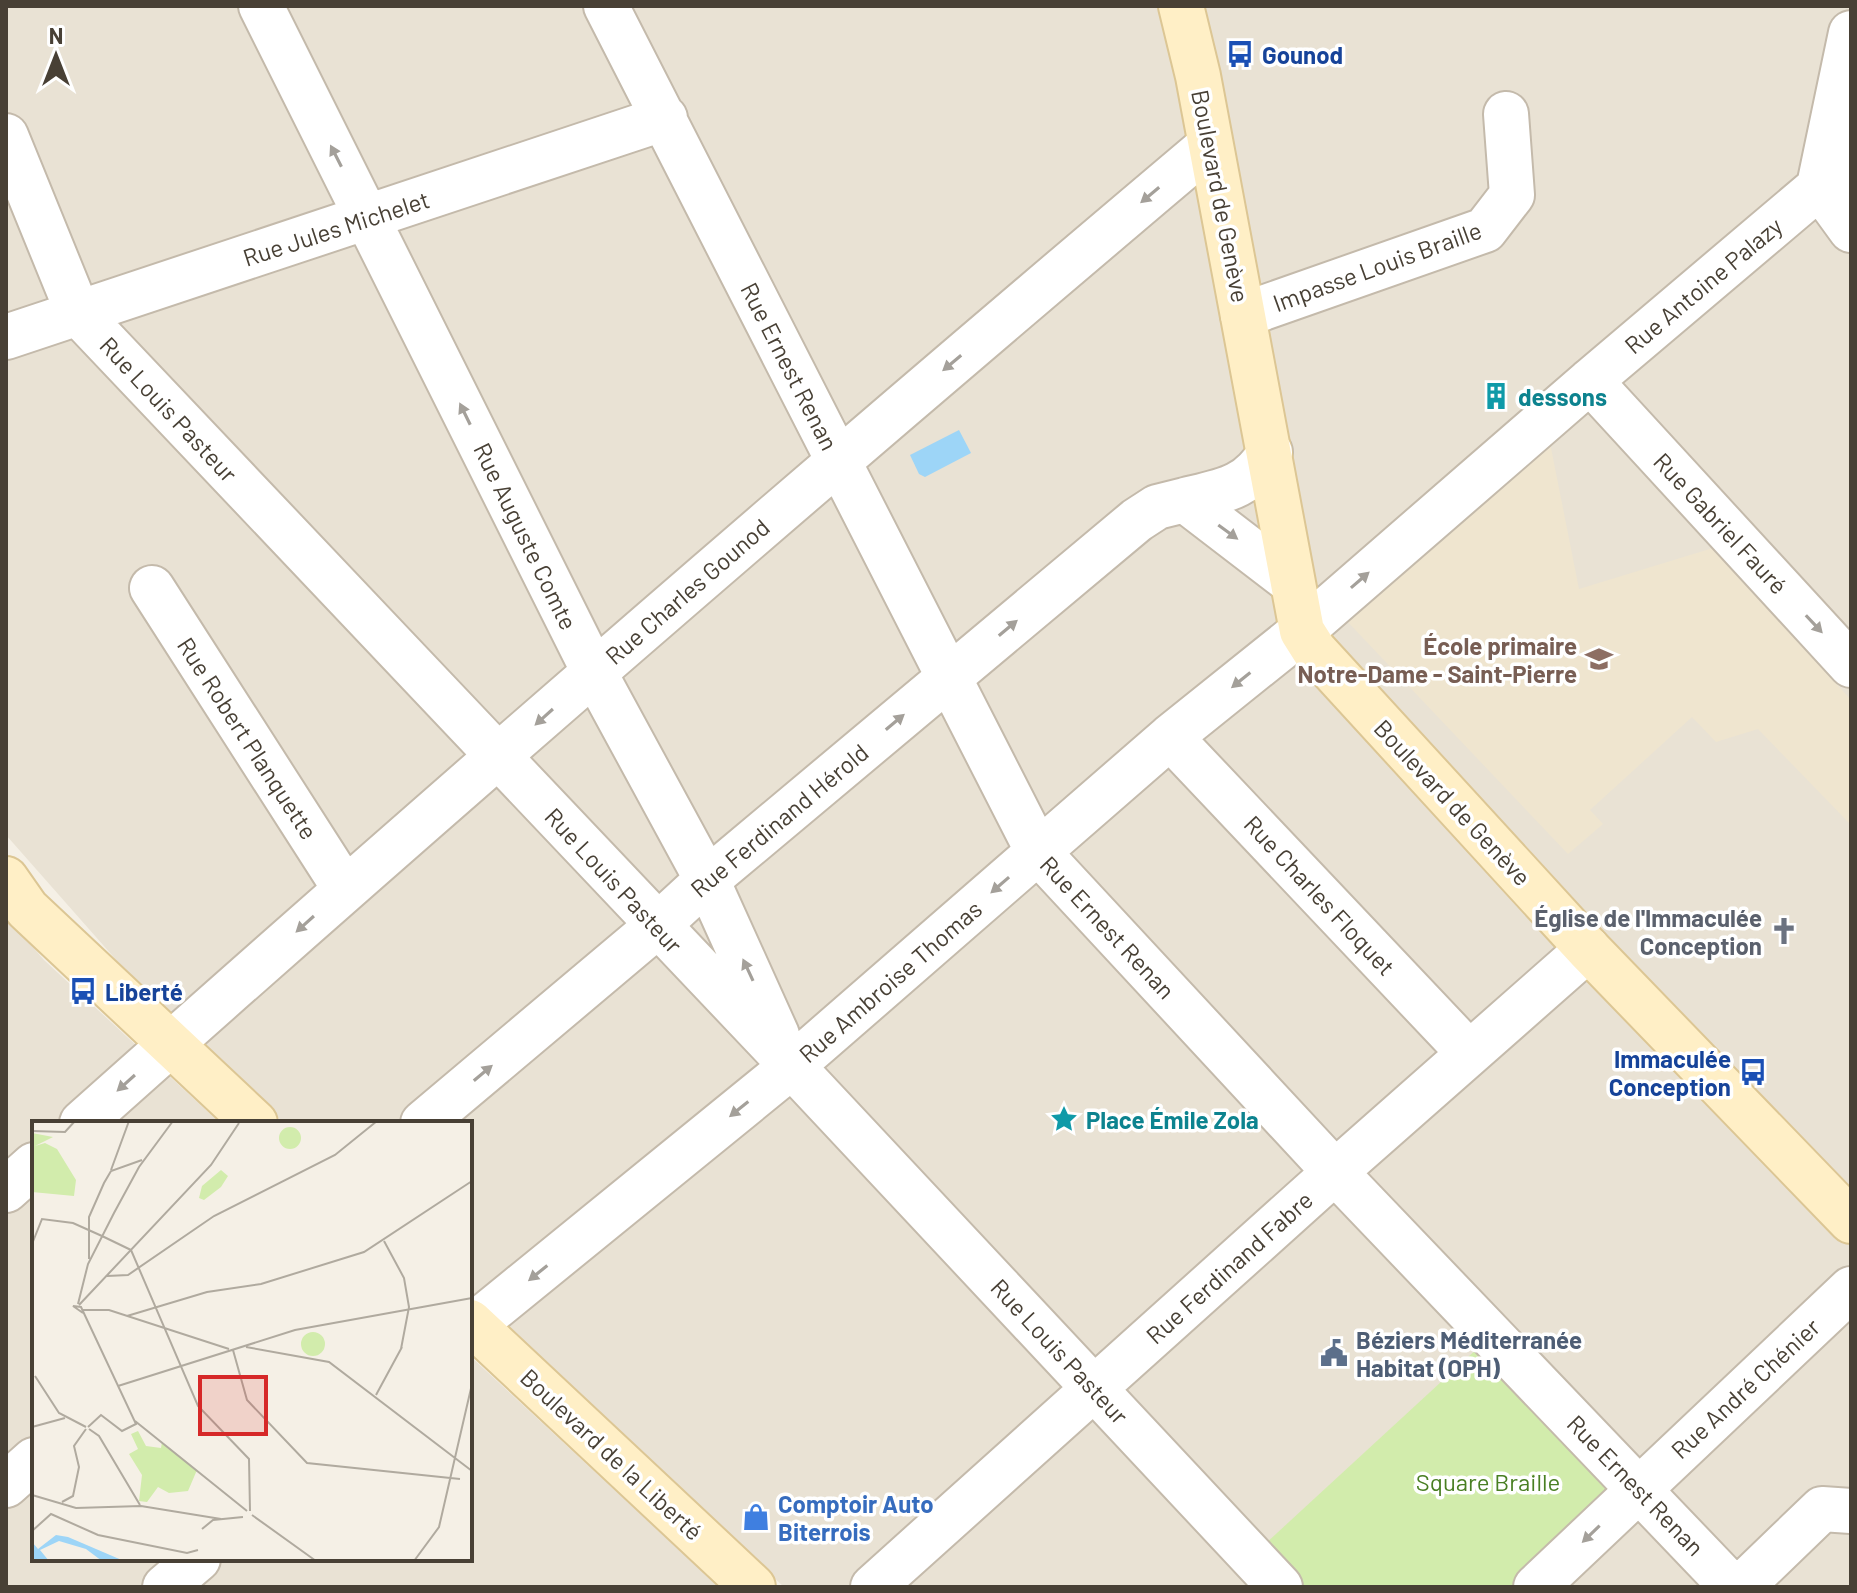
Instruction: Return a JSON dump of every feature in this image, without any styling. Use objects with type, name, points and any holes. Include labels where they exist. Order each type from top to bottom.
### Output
[{"type":"street","name":"Rue Auguste Comte","points":[[261,6],[594,672],[707,880],[792,1066]]},
{"type":"street","name":"Rue Ernest Renan","points":[[606,6],[1038,852],[1335,1172],[1732,1587]]},
{"type":"street","name":"Boulevard de Genève","points":[[1181,6],[1270,452],[1302,631],[1314,650],[1588,949],[1851,1221]]},
{"type":"street","points":[[1851,33],[1835,173],[1851,230]]},
{"type":"street","name":"Impasse Louis Braille","points":[[1243,315],[1485,230],[1512,195],[1506,114]]},
{"type":"street","name":"Rue Jules Michelet","points":[[6,337],[665,118]]},
{"type":"street","name":"Rue Louis Pasteur","points":[[6,136],[78,313],[792,1066],[1280,1587]]},
{"type":"street","name":"Rue Charles Gounod","points":[[84,1121],[345,889],[837,461],[1210,145]]},
{"type":"street","name":"Rue Antoine Palazy","points":[[1302,631],[1835,173]]},
{"type":"street","name":"Rue Gabriel Fauré","points":[[1590,381],[1851,665]]},
{"type":"street","name":"Rue Ferdinand Hérold","points":[[425,1121],[657,926],[707,880],[1137,520],[1157,507],[1225,491],[1245,481],[1259,471],[1270,452]]},
{"type":"street","points":[[1185,500],[1292,582]]},
{"type":"street","name":"Rue Robert Planquette","points":[[152,588],[345,889]]},
{"type":"street","name":"Rue Ambroise Thomas","points":[[472,1324],[792,1066],[1170,737],[1302,631]]},
{"type":"street","name":"Rue Charles Floquet","points":[[1170,737],[1469,1053]]},
{"type":"street","points":[[13,905],[171,1044],[253,1121]]},
{"type":"street","name":"Rue Ferdinand Fabre","points":[[873,1587],[1588,949]]},
{"type":"street","points":[[6,1190],[32,1167]]},
{"type":"street","name":"Rue André Chénier","points":[[1536,1587],[1851,1289]]},
{"type":"street","name":"Boulevard de la Liberté","points":[[472,1326],[753,1587]]},
{"type":"street","points":[[6,1485],[32,1462]]},
{"type":"street","points":[[1741,1587],[1822,1509],[1851,1511]]},
{"type":"street","points":[[165,1587],[196,1561]]},
{"type":"shaded area","points":[[6,6],[1851,6],[1851,1587],[784,1587],[472,1298],[472,1121],[282,1121],[148,996],[6,835]]},
{"type":"shaded area","name":"École primaire Notre-Dame - Saint-Pierre","points":[[1550,443],[1579,589],[1713,548],[1851,700],[1851,825],[1758,729],[1716,742],[1692,717],[1590,810],[1603,824],[1568,854],[1344,618]]},
{"type":"shaded area","points":[[6,916],[44,960],[218,1121],[32,1121],[32,1561],[472,1561],[472,1358],[719,1587],[6,1587]]},
{"type":"green space","name":"Square Braille","points":[[1492,1335],[1640,1488],[1536,1587],[1280,1587],[1252,1556]]},
{"type":"water","points":[[959,430],[971,453],[925,477],[919,474],[910,455]]},
{"type":"place","name":"Gounod","points":[[1240,54]]},
{"type":"place","name":"dessons","points":[[1496,396]]},
{"type":"place","name":"École primaire Notre-Dame - Saint-Pierre","points":[[1599,659]]},
{"type":"place","name":"Église de l'Immaculée Conception","points":[[1784,931]]},
{"type":"place","name":"Liberté","points":[[83,991]]},
{"type":"place","name":"Immaculée Conception","points":[[1753,1072]]},
{"type":"place","name":"Place Émile Zola","points":[[1064,1119]]},
{"type":"place","name":"Béziers Méditerranée Habitat (OPH)","points":[[1334,1353]]},
{"type":"place","name":"Comptoir Auto Biterrois","points":[[756,1517]]}]
